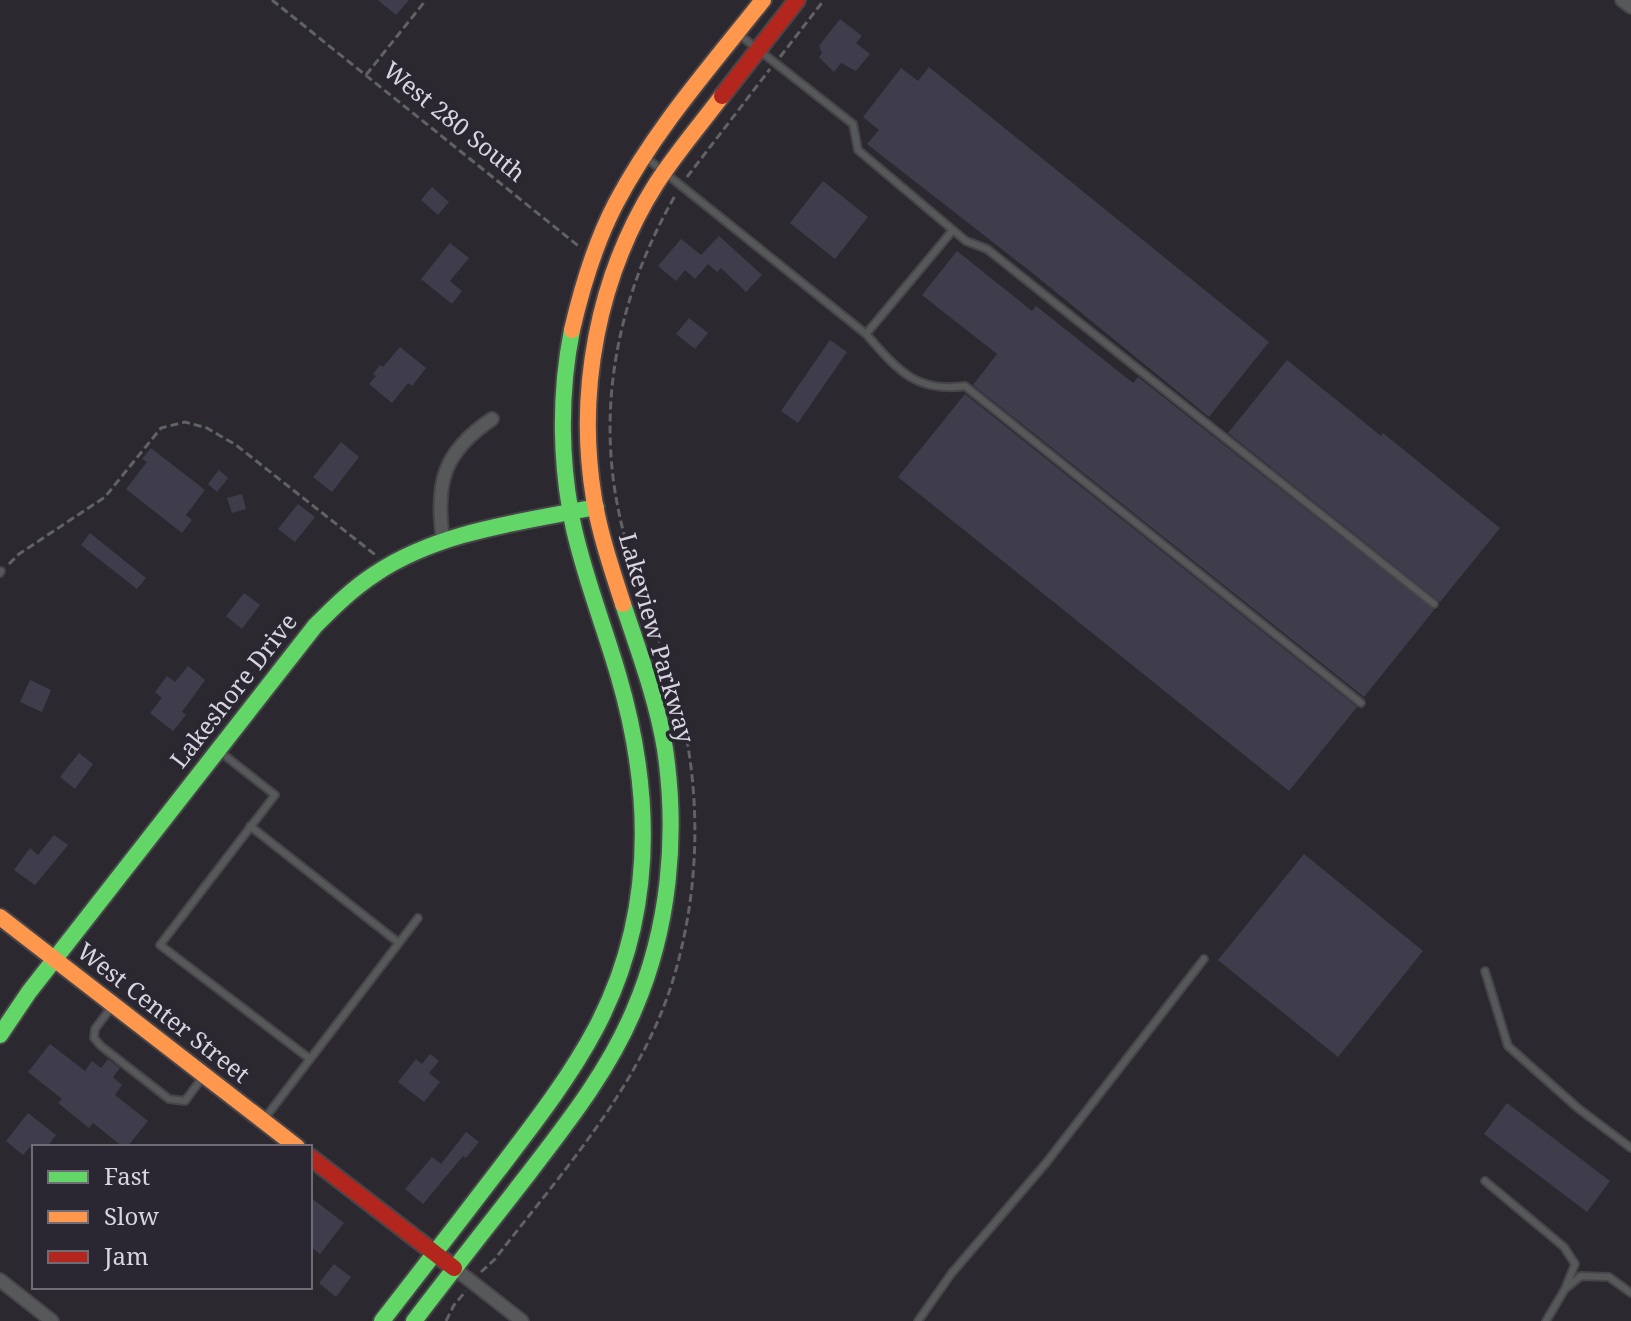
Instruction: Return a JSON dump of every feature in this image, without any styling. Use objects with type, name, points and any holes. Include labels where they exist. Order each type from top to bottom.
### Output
[{"type":"main road","name":"Lakeview Parkway","points":[[382,1321],[561,1090],[579,1063],[620,976],[638,902],[645,825],[638,748],[571,513],[562,436],[564,384],[573,320],[592,257],[613,209],[644,156],[763,0]]},
{"type":"main road","name":"Lakeview Parkway","points":[[414,1321],[576,1112],[605,1069],[639,999],[661,924],[669,872],[671,819],[663,742],[652,694],[604,543],[596,507],[590,467],[588,416],[596,339],[608,289],[626,240],[664,172],[797,0]]},
{"type":"main road","name":"Lakeshore Drive","points":[[0,1035],[18,1006],[218,750],[327,613],[351,590],[388,564],[443,540],[596,507]]},
{"type":"main road","name":"West Center Street","points":[[0,917],[294,1145]]},
{"type":"main road","points":[[312,1159],[454,1268]]},
{"type":"street","points":[[1622,0],[1631,7]]},
{"type":"street","points":[[443,540],[442,476],[464,442],[492,419]]},
{"type":"street","points":[[454,1268],[522,1321]]},
{"type":"street","points":[[0,1280],[52,1321]]},
{"type":"lane","points":[[737,33],[853,124],[858,150],[966,241],[987,249],[1434,604]]},
{"type":"lane","points":[[644,156],[866,334],[888,360],[920,384],[944,389],[965,386],[1361,703]]},
{"type":"lane","points":[[866,334],[953,230]]},
{"type":"lane","points":[[218,750],[275,795],[160,945],[310,1059]]},
{"type":"lane","points":[[250,826],[399,943]]},
{"type":"lane","points":[[263,1121],[418,918]]},
{"type":"lane","points":[[918,1321],[951,1274],[1046,1163],[1204,959]]},
{"type":"lane","points":[[1485,971],[1508,1046],[1579,1109],[1631,1148]]},
{"type":"lane","points":[[113,1005],[95,1029],[94,1038],[169,1099],[185,1101],[205,1075]]},
{"type":"lane","points":[[1485,1181],[1564,1247],[1575,1264],[1565,1289],[1546,1321]]},
{"type":"lane","points":[[1565,1289],[1581,1276],[1609,1277],[1631,1293]]},
{"type":"path","name":"West 280 South","points":[[272,0],[592,257]]},
{"type":"path","points":[[366,75],[426,0]]},
{"type":"path","points":[[487,1265],[619,1095],[664,1006],[686,929],[696,819],[686,732],[623,532],[613,481],[610,427],[613,375],[628,300],[649,245],[681,186],[824,0]]},
{"type":"path","points":[[0,572],[19,554],[105,497],[161,428],[185,422],[207,428],[236,445],[388,564]]},
{"type":"path","points":[[446,1321],[459,1299]]},
{"type":"building","points":[[378,0],[409,0],[396,15]]},
{"type":"building","points":[[840,19],[862,36],[856,43],[870,54],[856,71],[841,63],[834,72],[819,57],[822,53],[819,46]]},
{"type":"building","points":[[929,67],[1269,342],[1209,417],[1035,275],[867,144],[879,130],[863,117],[901,68],[918,81]]},
{"type":"building","points":[[823,181],[868,217],[835,259],[790,223]]},
{"type":"building","points":[[432,187],[449,202],[438,215],[421,200]]},
{"type":"building","points":[[719,236],[762,275],[746,292],[721,268],[717,272],[708,264],[695,279],[685,270],[676,281],[658,266],[681,239],[701,255]]},
{"type":"building","points":[[450,243],[469,258],[450,281],[462,291],[452,304],[421,279]]},
{"type":"building","points":[[957,251],[1032,311],[1036,306],[1133,383],[1138,377],[1434,610],[1364,697],[973,385],[997,354],[922,295]]},
{"type":"building","points":[[689,318],[708,333],[695,349],[676,334]]},
{"type":"building","points":[[830,340],[847,352],[798,423],[781,411]]},
{"type":"building","points":[[400,347],[426,368],[412,386],[408,383],[392,403],[369,384],[380,365],[383,367]]},
{"type":"building","points":[[1287,360],[1500,528],[1440,602],[1228,433]]},
{"type":"building","points":[[965,394],[1357,707],[1289,791],[898,477]]},
{"type":"building","points":[[341,442],[359,457],[332,492],[313,477]]},
{"type":"building","points":[[151,448],[205,490],[186,515],[192,520],[182,533],[126,489],[147,462],[142,459]]},
{"type":"building","points":[[219,470],[228,478],[217,492],[208,484]]},
{"type":"building","points":[[242,494],[246,509],[232,513],[227,498]]},
{"type":"building","points":[[298,504],[315,517],[295,542],[278,529]]},
{"type":"building","points":[[90,533],[146,578],[137,589],[81,545]]},
{"type":"building","points":[[244,593],[260,605],[242,629],[226,616]]},
{"type":"building","points":[[188,666],[205,680],[182,712],[186,715],[173,731],[150,713],[162,698],[155,692],[167,676],[175,682]]},
{"type":"building","points":[[30,680],[51,690],[42,712],[20,702]]},
{"type":"building","points":[[79,753],[93,764],[75,789],[60,777]]},
{"type":"building","points":[[54,835],[68,845],[35,885],[14,870],[30,848],[38,855]]},
{"type":"building","points":[[1304,854],[1423,951],[1338,1057],[1218,960]]},
{"type":"building","points":[[50,1044],[85,1071],[92,1061],[101,1068],[108,1059],[120,1068],[113,1077],[122,1085],[115,1095],[148,1121],[129,1145],[120,1145],[93,1123],[89,1128],[58,1103],[62,1099],[28,1072]]},
{"type":"building","points":[[430,1054],[439,1061],[429,1073],[440,1082],[424,1102],[398,1082],[416,1059],[422,1064]]},
{"type":"building","points":[[1507,1103],[1610,1181],[1587,1212],[1484,1134]]},
{"type":"building","points":[[28,1113],[56,1135],[48,1145],[32,1145],[23,1155],[6,1141]]},
{"type":"building","points":[[466,1132],[479,1142],[466,1158],[463,1156],[423,1204],[405,1189],[432,1157],[441,1164]]},
{"type":"building","points":[[312,1199],[344,1223],[320,1254],[312,1248]]},
{"type":"building","points":[[334,1264],[351,1277],[336,1297],[319,1283]]},
{"type":"traffic: fast","points":[[382,1321],[537,1120],[585,1047],[615,986],[629,942],[638,898],[642,854],[638,764],[618,674],[578,547],[566,480],[563,405],[572,330]]},
{"type":"traffic: fast","points":[[0,1035],[29,992],[315,626],[344,598],[375,574],[426,548],[510,523],[596,507]]},
{"type":"traffic: fast","points":[[414,1321],[587,1095],[613,1054],[646,979],[663,915],[668,882],[669,782],[657,712],[623,604]]},
{"type":"traffic: slow","points":[[572,330],[595,249],[631,176],[685,98],[763,0]]},
{"type":"traffic: slow","points":[[623,604],[600,526],[589,458],[590,376],[596,336],[619,257],[636,220],[656,184],[722,96]]},
{"type":"traffic: slow","points":[[0,917],[294,1145]]},
{"type":"traffic: jam","points":[[722,96],[797,0]]},
{"type":"traffic: jam","points":[[312,1159],[454,1268]]}]
